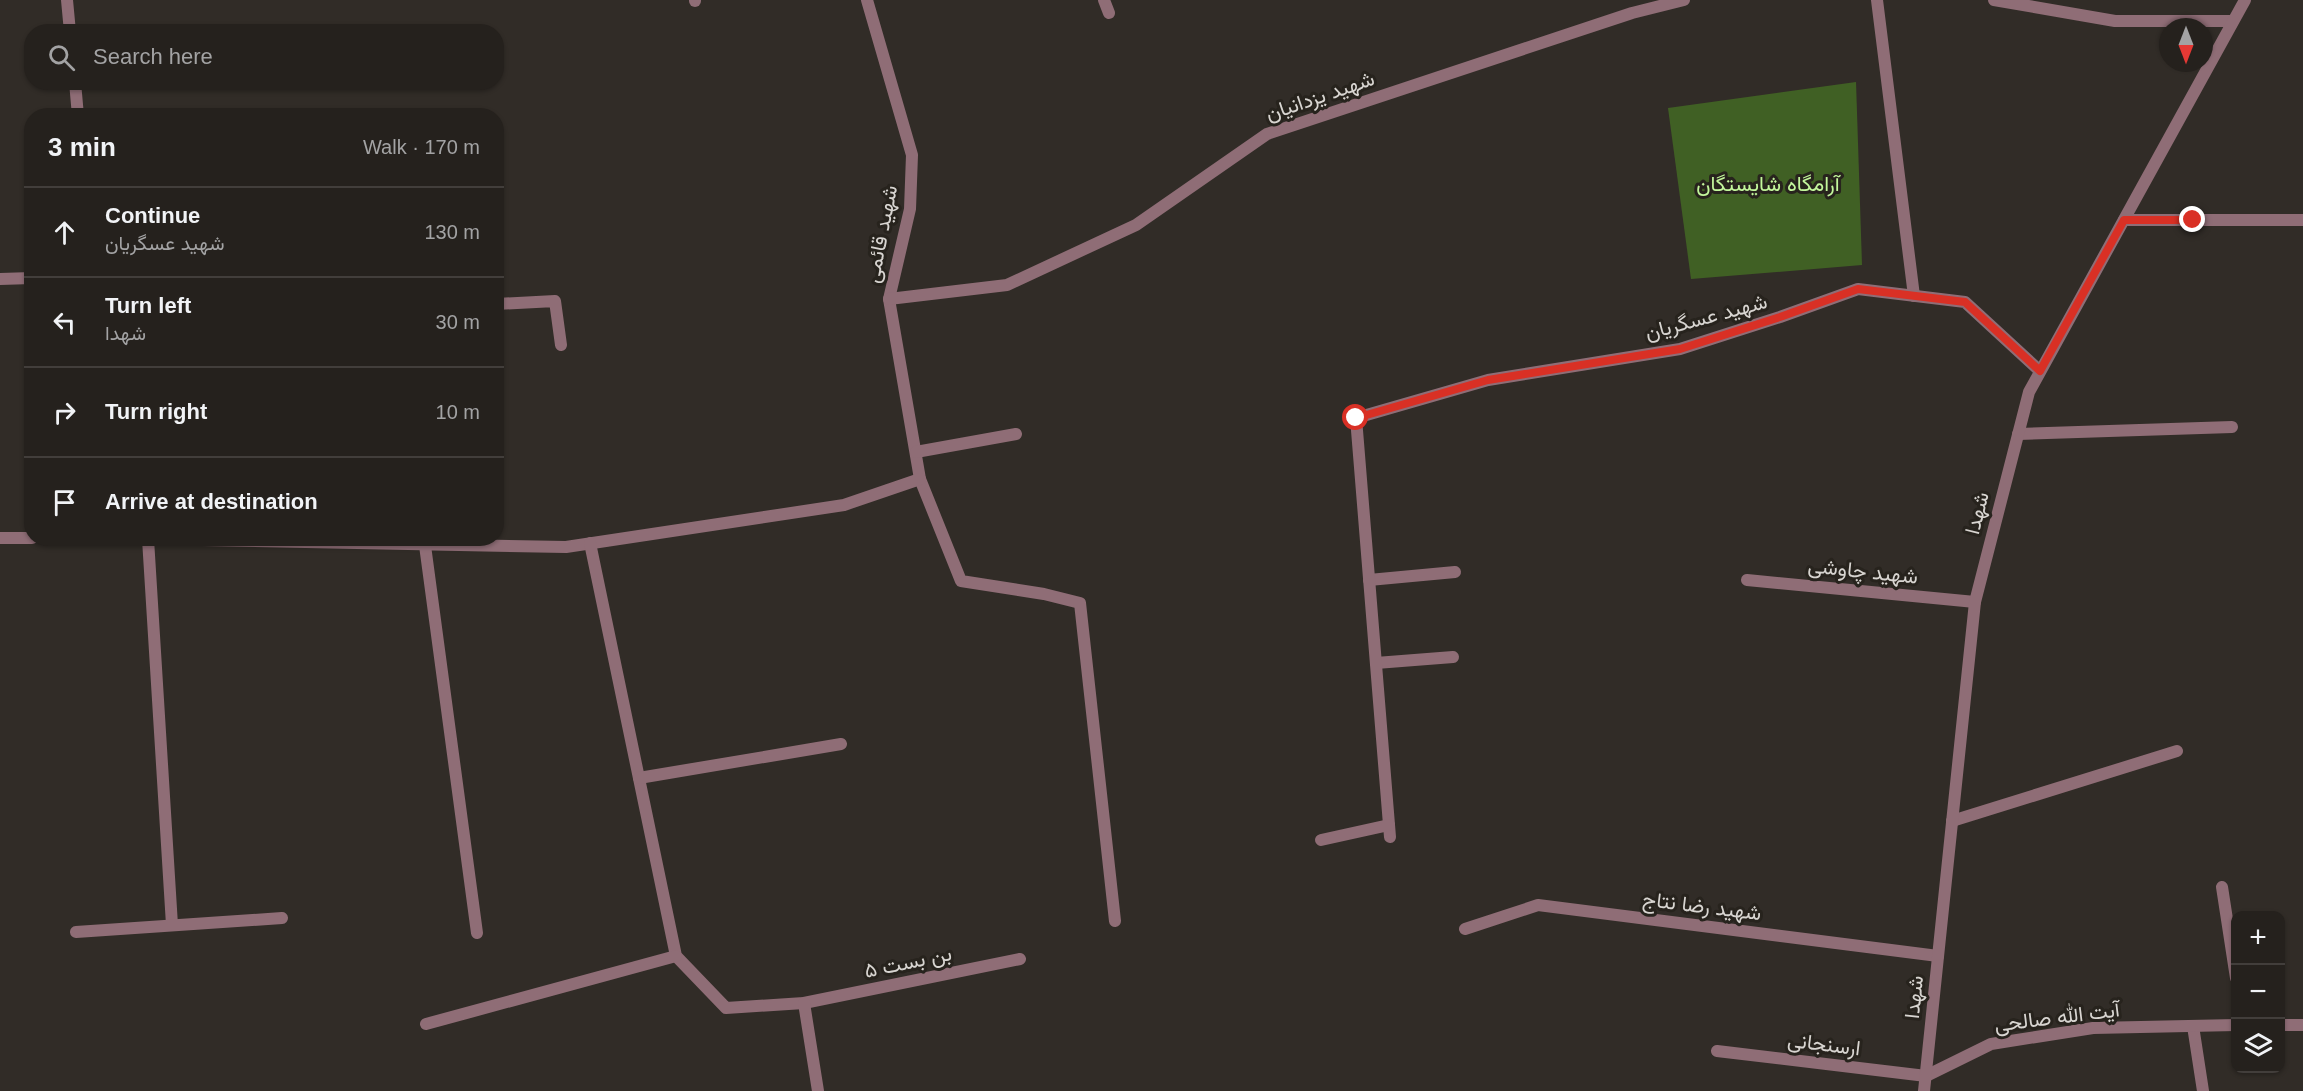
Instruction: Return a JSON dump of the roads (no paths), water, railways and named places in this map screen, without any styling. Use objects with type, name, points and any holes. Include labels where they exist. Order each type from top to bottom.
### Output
[{"type":"street","points":[[67,0],[69,24]]},
{"type":"street","name":"شهید قائمی","points":[[867,0],[912,155],[910,209],[889,299],[920,479],[961,581],[1044,594],[1080,603],[1115,921]]},
{"type":"street","points":[[1104,0],[1109,14]]},
{"type":"street","name":"شهید یزدانیان","points":[[889,299],[1007,285],[1136,225],[1267,134],[1621,17],[1683,0]]},
{"type":"street","points":[[1877,0],[1914,296]]},
{"type":"street","points":[[1994,0],[2115,21],[2233,21]]},
{"type":"street","name":"شهدا","points":[[1924,1091],[1975,602],[2029,392],[2245,0]]},
{"type":"street","points":[[76,90],[77,108]]},
{"type":"street","points":[[2124,220],[2303,220]]},
{"type":"street","points":[[0,279],[24,278]]},
{"type":"street","name":"شهید عسگریان","points":[[1369,580],[1356,418],[1488,380],[1680,349],[1858,289],[1965,302],[2040,371]]},
{"type":"street","points":[[504,304],[555,301],[561,345]]},
{"type":"street","points":[[2018,434],[2232,427]]},
{"type":"street","points":[[916,452],[1016,434]]},
{"type":"street","points":[[504,544],[566,547],[844,505],[920,479]]},
{"type":"street","points":[[0,537],[24,538]]},
{"type":"street","points":[[426,1024],[676,956],[590,543]]},
{"type":"street","points":[[148,546],[172,926]]},
{"type":"street","points":[[425,546],[477,933]]},
{"type":"street","points":[[1321,840],[1390,831],[1369,580],[1455,572]]},
{"type":"street","name":"شهید چاوشی","points":[[1747,580],[1975,602]]},
{"type":"street","points":[[1376,663],[1453,657]]},
{"type":"street","points":[[639,778],[841,744]]},
{"type":"street","points":[[1952,820],[2177,751]]},
{"type":"street","points":[[2222,887],[2233,965]]},
{"type":"street","name":"شهید رضا نتاج","points":[[1465,928],[1538,905],[1938,956]]},
{"type":"street","points":[[76,932],[282,918]]},
{"type":"street","name":"بن بست ۵","points":[[676,956],[726,1008],[804,1003],[1020,959]]},
{"type":"street","points":[[804,1003],[818,1091]]},
{"type":"street","name":"آیت الله صالحی","points":[[1926,1076],[1991,1044],[2093,1028],[2231,1025]]},
{"type":"street","points":[[2285,1025],[2303,1025]]},
{"type":"street","points":[[2193,1026],[2203,1091]]},
{"type":"street","name":"ارسنجانی","points":[[1717,1051],[1926,1076]]},
{"type":"park label","name":"آرامگاه شایستگان","points":[[1768,184]]}]
